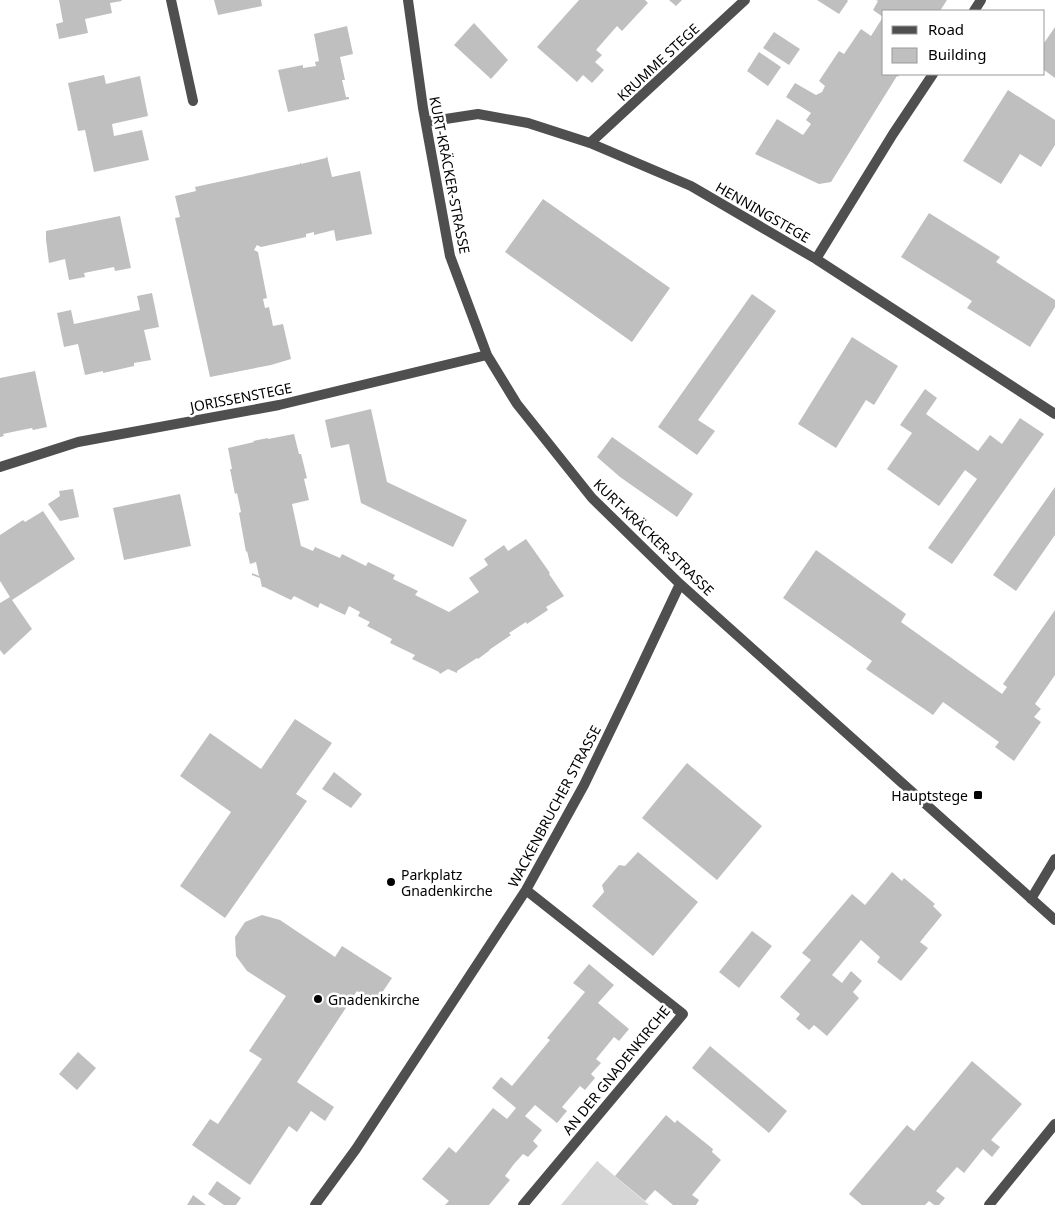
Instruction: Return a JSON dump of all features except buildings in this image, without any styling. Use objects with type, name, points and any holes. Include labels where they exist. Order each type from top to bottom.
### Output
[{"type":"street","points":[[170,0],[194,102]]},
{"type":"street","name":"KURT-KRÄCKER-STRASSE","points":[[408,0],[426,122],[450,256],[487,355],[517,404],[592,498],[680,584],[1055,920]]},
{"type":"street","name":"KRUMME STEGE","points":[[590,143],[745,0]]},
{"type":"street","points":[[816,259],[931,75]]},
{"type":"street","name":"HENNINGSTEGE","points":[[426,122],[478,114],[528,123],[590,143],[691,186],[816,259],[1055,414]]},
{"type":"street","name":"JORISSENSTEGE","points":[[0,467],[78,442],[279,405],[487,355]]},
{"type":"street","name":"WACKENBRUCHER STRASSE","points":[[315,1205],[356,1149],[526,890],[584,785],[680,584]]},
{"type":"street","points":[[1031,899],[1055,859]]},
{"type":"street","name":"AN DER GNADENKIRCHE","points":[[523,1205],[683,1014],[526,890]]},
{"type":"street","points":[[989,1205],[1055,1124]]},
{"type":"shaded area","points":[[597,1161],[649,1205],[561,1205]]},
{"type":"place","name":"Hauptstege","points":[[978,795]]},
{"type":"place","name":"Parkplatz Gnadenkirche","points":[[391,882]]},
{"type":"place","name":"Gnadenkirche","points":[[318,999]]}]
